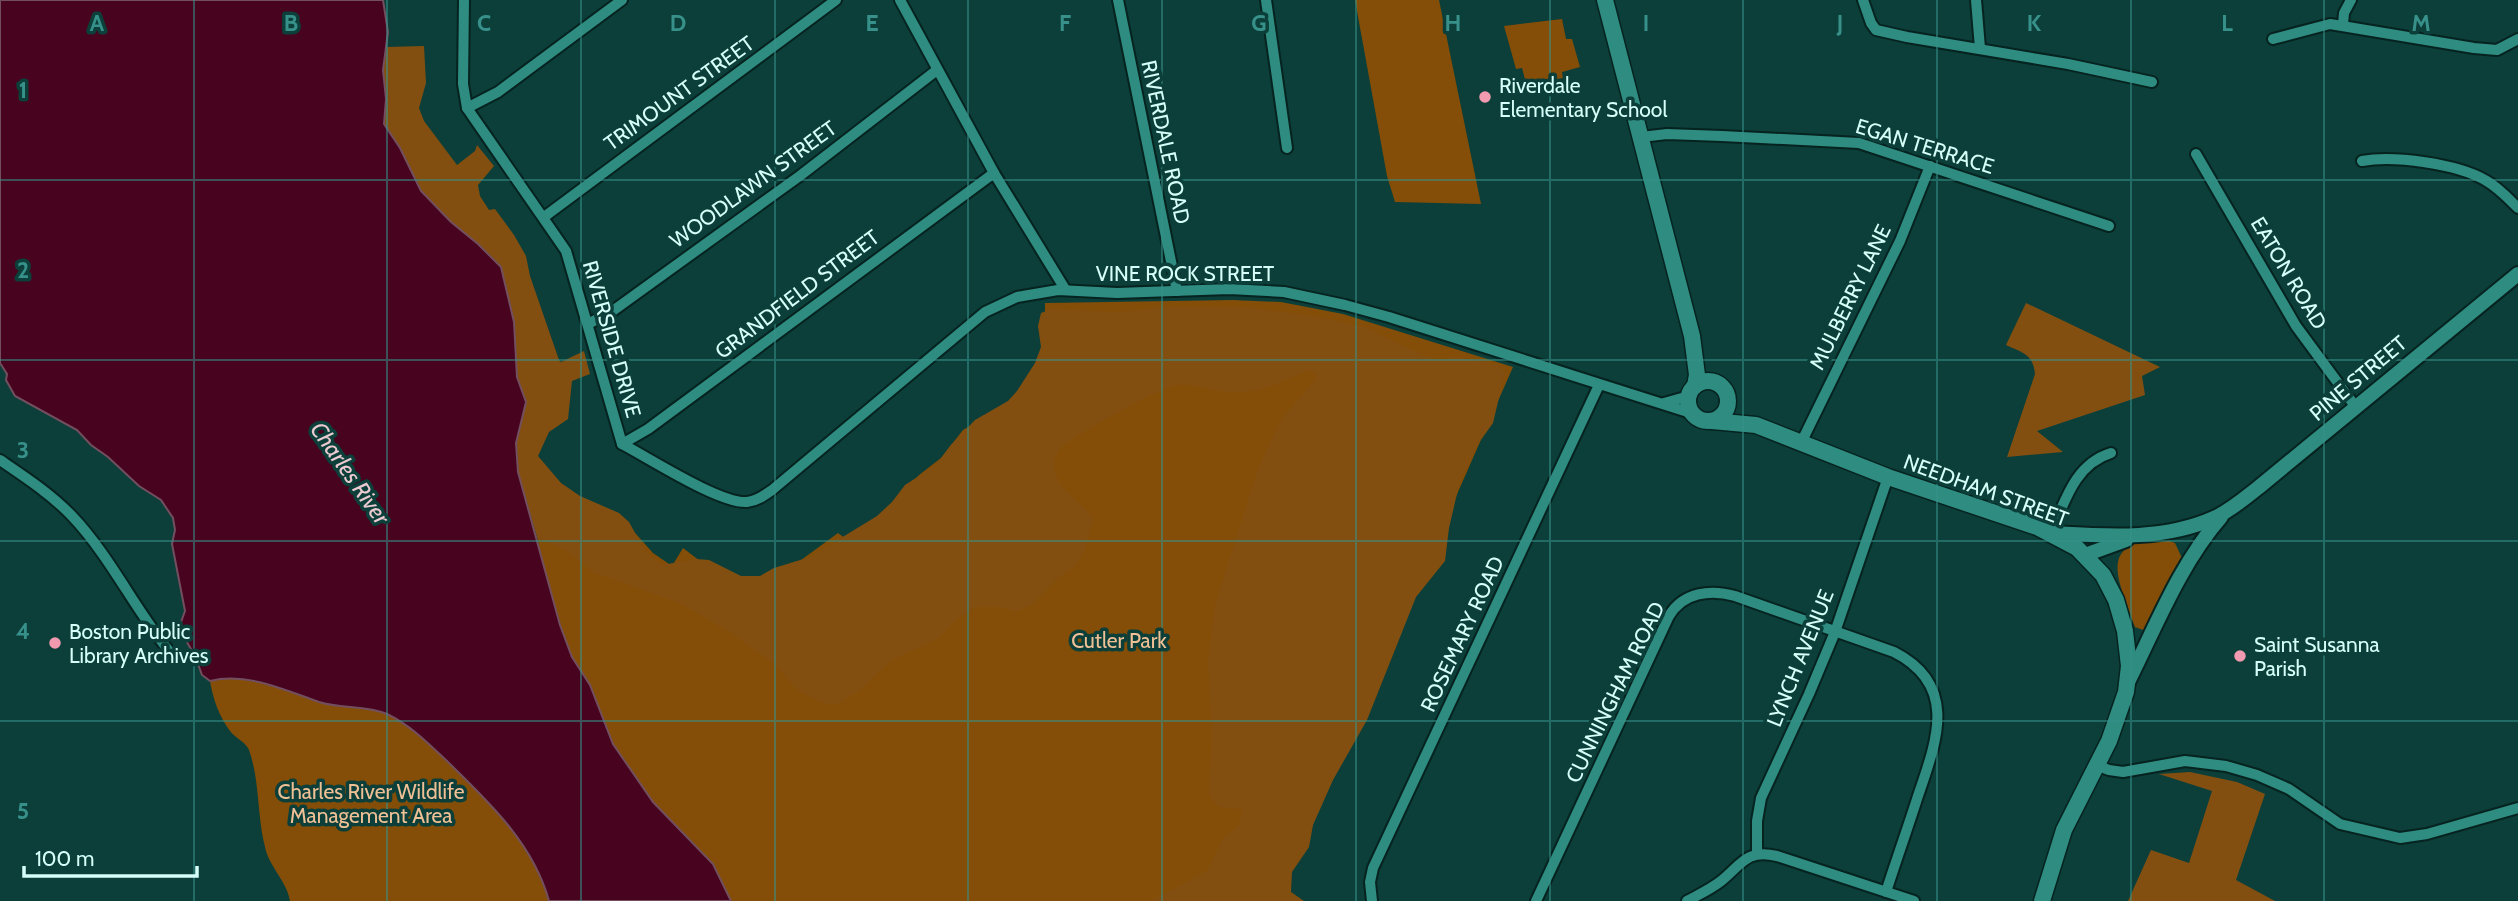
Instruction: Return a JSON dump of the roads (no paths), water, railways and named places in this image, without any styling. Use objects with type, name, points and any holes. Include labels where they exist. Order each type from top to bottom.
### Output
[{"type":"main road","points":[[1605,0],[1692,336],[1697,375],[1690,409],[1699,419],[1712,421],[1722,416],[1728,401],[1726,391],[1701,358],[1692,336]]},
{"type":"main road","points":[[1692,391],[1706,381],[1718,383]]},
{"type":"main road","name":"NEEDHAM STREET","points":[[1728,401],[1756,425]]},
{"type":"main road","name":"NEEDHAM STREET","points":[[1712,421],[1756,425],[1888,477],[2051,533],[2085,555],[2103,575],[2119,607],[2128,649],[2128,683],[2119,719],[2064,830],[2042,901]]},
{"type":"street","name":"RIVERSIDE DRIVE","points":[[464,0],[463,84],[467,108],[566,251],[622,444],[721,496],[739,501],[753,500],[772,489],[985,312],[1017,297],[1065,289]]},
{"type":"street","points":[[467,108],[498,92],[622,0]]},
{"type":"street","name":"TRIMOUNT STREET","points":[[544,217],[836,0]]},
{"type":"street","name":"VINE ROCK STREET","points":[[900,0],[994,173],[1065,289],[1117,293],[1252,290],[1307,296],[1389,317],[1693,414]]},
{"type":"street","name":"RIVERDALE ROAD","points":[[1118,0],[1177,291]]},
{"type":"street","points":[[1266,0],[1287,148]]},
{"type":"street","points":[[1863,0],[1876,30],[2068,64],[2152,82]]},
{"type":"street","points":[[1976,0],[1980,48]]},
{"type":"street","points":[[2343,24],[2344,13],[2351,0]]},
{"type":"street","points":[[2273,39],[2319,26],[2343,24],[2497,50],[2518,39]]},
{"type":"street","name":"WOODLAWN STREET","points":[[588,324],[614,310],[801,175],[937,70]]},
{"type":"street","name":"EGAN TERRACE","points":[[1641,137],[1681,135],[1845,141],[1873,146],[2109,226]]},
{"type":"street","name":"EATON ROAD","points":[[2196,154],[2296,326],[2355,406]]},
{"type":"street","points":[[2362,161],[2408,160],[2471,173],[2494,186],[2518,208]]},
{"type":"street","name":"MULBERRY LANE","points":[[1801,443],[1900,242],[1930,166]]},
{"type":"street","name":"GRANDFIELD STREET","points":[[622,444],[648,429],[994,173]]},
{"type":"street","name":"PINE STREET","points":[[2128,683],[2184,571],[2207,534],[2225,513],[2518,274]]},
{"type":"street","name":"ROSEMARY ROAD","points":[[1372,901],[1370,882],[1373,868],[1599,385]]},
{"type":"street","points":[[1664,403],[1692,391]]},
{"type":"street","points":[[2051,533],[2081,473],[2094,460],[2111,453]]},
{"type":"street","points":[[0,460],[35,484],[72,516],[169,651]]},
{"type":"street","name":"LYNCH AVENUE","points":[[1757,854],[1757,821],[1761,798],[1835,632],[1888,477]]},
{"type":"street","name":"PINE STREET","points":[[2085,555],[2144,535],[2198,524],[2225,513]]},
{"type":"street","name":"PINE STREET","points":[[2051,533],[2144,535]]},
{"type":"street","name":"CUNNINGHAM ROAD","points":[[1536,901],[1669,615],[1678,604],[1700,593],[1726,593],[1902,656],[1921,671],[1936,700],[1939,716],[1936,741],[1886,892]]},
{"type":"street","points":[[2096,765],[2123,772],[2185,761],[2234,768],[2289,789],[2340,824],[2400,838],[2427,834],[2518,808]]},
{"type":"street","points":[[1687,901],[1721,880],[1741,862],[1757,854],[1777,856],[1914,901]]},
{"type":"water","name":"Charles River","points":[[0,0],[383,0],[388,32],[383,70],[386,99],[384,124],[400,148],[421,191],[501,267],[514,322],[517,377],[526,402],[516,443],[518,472],[560,625],[572,657],[590,685],[613,744],[653,802],[713,864],[731,901],[549,901],[533,861],[509,826],[450,764],[405,724],[379,711],[327,704],[252,681],[210,681],[202,675],[180,625],[185,611],[172,544],[175,530],[173,518],[161,500],[139,486],[77,430],[15,396],[0,363]]},
{"type":"place","name":"Riverdale Elementary School","points":[[1485,97]]},
{"type":"place","name":"Boston Public Library Archives","points":[[55,643]]},
{"type":"place","name":"Saint Susanna Parish","points":[[2240,656]]},
{"type":"park label","name":"Cutler Park","points":[[1119,640]]},
{"type":"park label","name":"Charles River Wildlife Management Area","points":[[371,803]]}]
